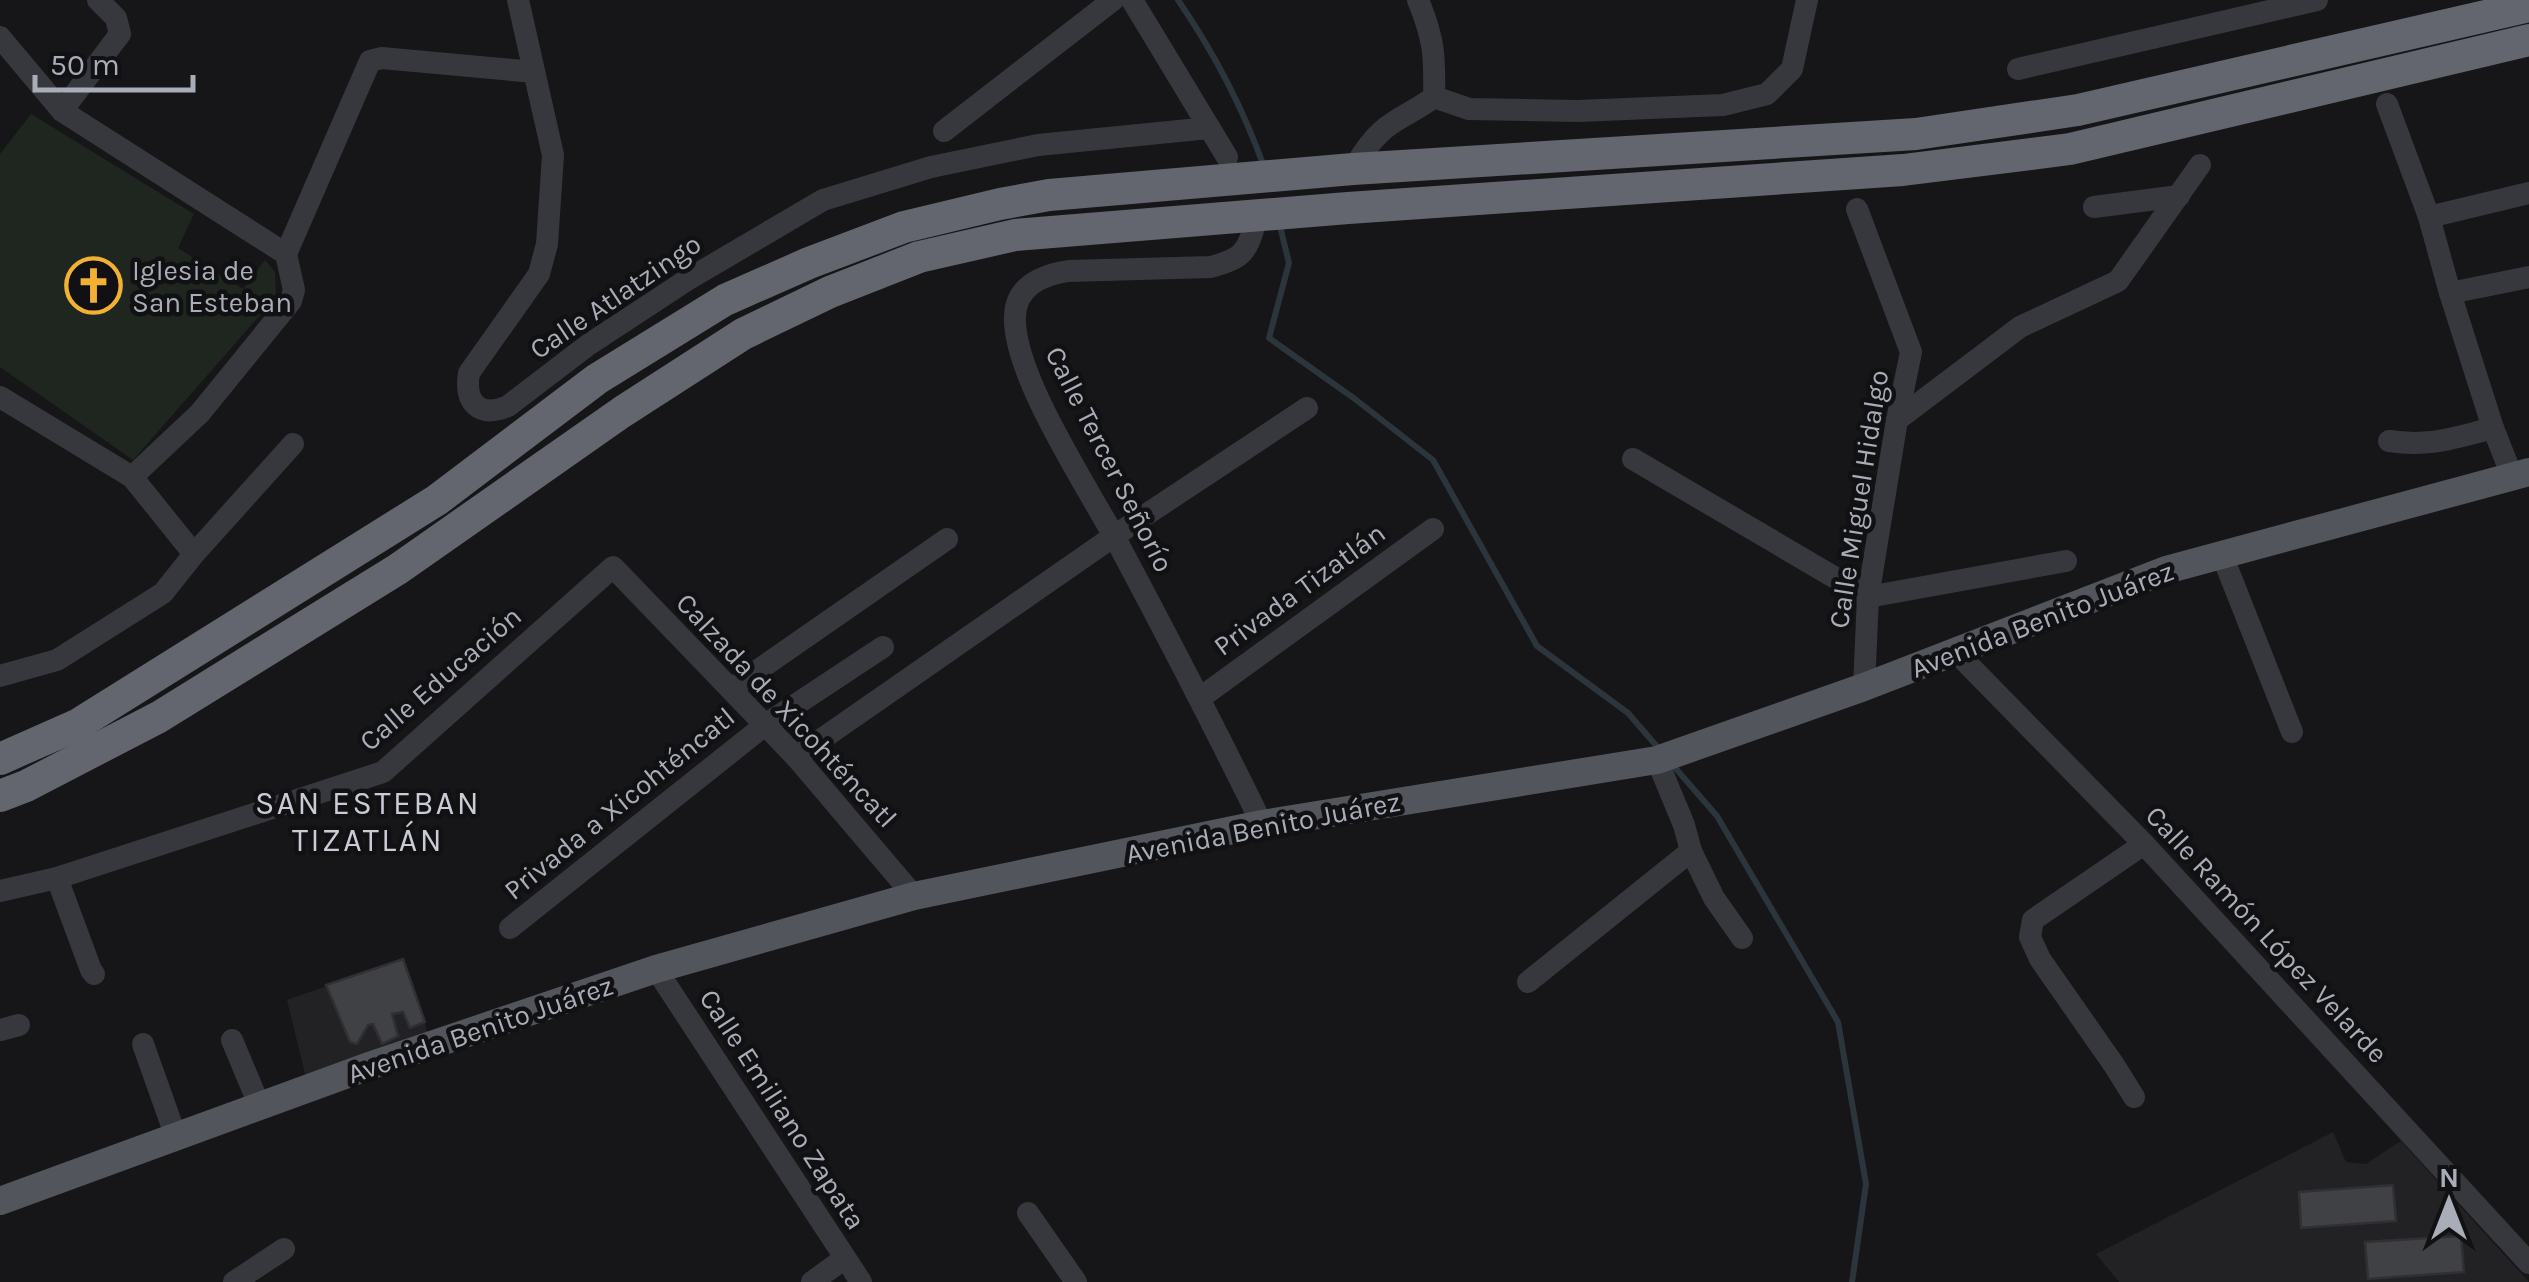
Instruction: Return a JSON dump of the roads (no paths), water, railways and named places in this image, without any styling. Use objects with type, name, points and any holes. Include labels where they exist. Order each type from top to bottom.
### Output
[{"type":"highway","points":[[0,759],[77,725],[437,500],[597,379],[725,300],[904,227],[1049,195],[1353,169],[1934,131],[2078,110],[2529,6]]},
{"type":"highway","points":[[0,796],[159,717],[398,569],[622,412],[742,334],[830,292],[918,258],[1016,235],[1904,170],[2070,149],[2529,40]]},
{"type":"main road","name":"Avenida Benito Juárez","points":[[0,1201],[372,1065],[656,969],[914,896],[1262,824],[1657,760],[1864,687],[2166,570],[2520,474]]},
{"type":"street","points":[[62,112],[120,34],[116,18],[98,0]]},
{"type":"street","name":"Calle Atlatzingo","points":[[518,0],[553,155],[547,244],[539,274],[470,373],[466,389],[471,402],[483,410],[496,411],[508,406],[588,345],[687,280],[823,200],[930,167],[1038,145],[1209,128]]},
{"type":"street","points":[[944,132],[1113,0]]},
{"type":"street","points":[[1132,0],[1227,157]]},
{"type":"street","points":[[1418,0],[1430,29],[1435,56],[1434,98]]},
{"type":"street","points":[[1434,98],[1469,109],[1578,112],[1723,105],[1767,94],[1792,69],[1807,0]]},
{"type":"street","points":[[2018,69],[2317,0]]},
{"type":"street","points":[[0,37],[62,112],[286,254]]},
{"type":"street","points":[[132,477],[200,413],[291,301],[294,290],[286,254],[370,60],[534,72]]},
{"type":"street","points":[[1353,169],[1369,144],[1390,124],[1434,98]]},
{"type":"street","points":[[2386,104],[2429,217],[2493,428],[2520,474]]},
{"type":"street","points":[[1897,420],[2020,326],[2118,280],[2200,165]]},
{"type":"street","points":[[2429,217],[2529,193]]},
{"type":"street","points":[[2094,207],[2179,196]]},
{"type":"street","name":"Calle Miguel Hidalgo","points":[[1858,209],[1911,352],[1868,597],[1864,687]]},
{"type":"street","name":"Calle Tercer Señorío","points":[[1253,230],[1242,254],[1230,262],[1048,274],[1031,283],[1015,312],[1022,360],[1051,422],[1200,698],[1262,824]]},
{"type":"street","points":[[2450,292],[2529,277]]},
{"type":"street","points":[[0,397],[132,477],[194,554]]},
{"type":"street","points":[[796,757],[1114,536],[1307,408]]},
{"type":"street","points":[[2389,441],[2430,444],[2493,428]]},
{"type":"street","points":[[0,676],[57,660],[162,593],[293,444]]},
{"type":"street","points":[[1632,459],[1868,597],[2066,562]]},
{"type":"street","name":"Privada Tizatlán","points":[[1200,698],[1433,529]]},
{"type":"street","points":[[731,689],[947,539]]},
{"type":"street","points":[[2222,555],[2292,732]]},
{"type":"street","name":"Calzada de Xicohténcatl","points":[[613,567],[796,757],[914,896]]},
{"type":"street","name":"Calle Educación","points":[[0,891],[57,878],[383,772],[613,567]]},
{"type":"street","name":"Privada a Xicohténcatl","points":[[510,928],[765,725],[883,647]]},
{"type":"street","name":"Calle Ramón López Velarde","points":[[1955,651],[2144,844],[2529,1263]]},
{"type":"street","points":[[1657,760],[1684,825],[1690,851],[1714,898],[1742,938]]},
{"type":"street","points":[[2134,1097],[2040,959],[2030,937],[2034,920],[2144,844]]},
{"type":"street","points":[[1528,982],[1690,851]]},
{"type":"street","points":[[57,878],[94,974]]},
{"type":"street","name":"Calle Emiliano Zapata","points":[[656,969],[861,1282]]},
{"type":"street","points":[[232,1040],[260,1106]]},
{"type":"street","points":[[143,1044],[176,1137]]},
{"type":"street","points":[[1028,1213],[1076,1282]]},
{"type":"street","points":[[234,1282],[284,1249]]},
{"type":"street","points":[[812,1282],[845,1258]]},
{"type":"waterway","points":[[1178,0],[1226,80],[1264,167]]},
{"type":"waterway","points":[[1279,222],[1289,263],[1269,338],[1433,460],[1537,646],[1628,713],[1660,750]]},
{"type":"waterway","points":[[1671,763],[1717,816],[1838,1022],[1866,1184],[1852,1282]]},
{"type":"place","name":"Iglesia de San Esteban","points":[[93,286]]},
{"type":"district","name":"SAN ESTEBAN TIZATLÁN","points":[[368,822]]}]
